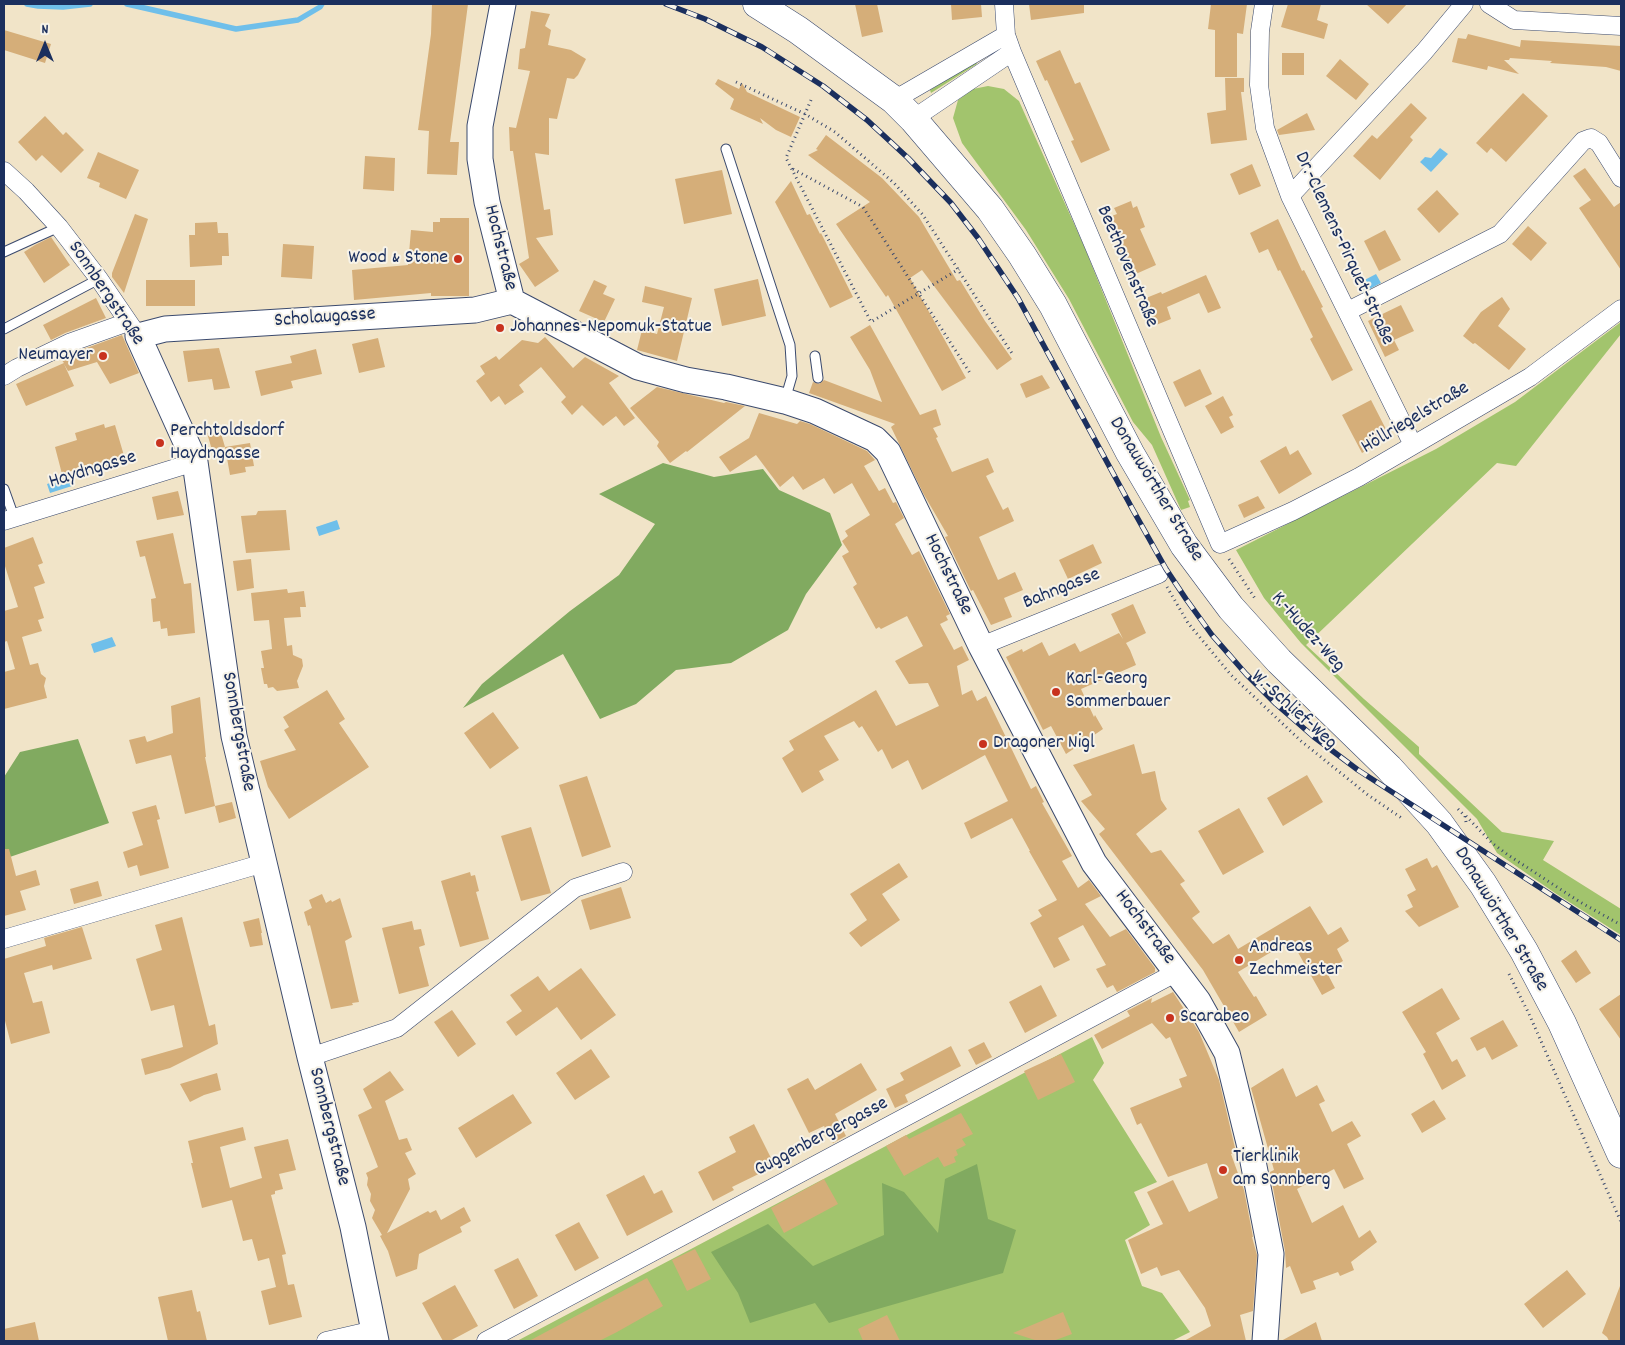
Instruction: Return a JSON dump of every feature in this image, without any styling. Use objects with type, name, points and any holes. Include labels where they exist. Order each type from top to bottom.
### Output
[{"type":"main road","name":"Hochstraße","points":[[503,4],[480,126],[480,159],[487,202],[512,301],[638,367],[686,380],[726,386],[814,407],[875,439],[888,452],[981,646],[1094,863],[1198,1001],[1227,1053],[1251,1151],[1271,1254],[1265,1341]]},
{"type":"main road","name":"Donauwörther Straße","points":[[757,4],[798,30],[903,109],[990,209],[1022,255],[1053,305],[1130,454],[1178,536],[1231,608],[1285,668],[1389,768],[1439,823],[1483,884],[1524,951],[1562,1023],[1620,1150]]},
{"type":"main road","name":"Scholaugasse","points":[[133,329],[165,329],[475,310],[512,301]]},
{"type":"main road","name":"Sonnbergstraße","points":[[133,329],[195,462],[234,736],[310,1058],[353,1228],[375,1335]]},
{"type":"street","name":"Beethovenstraße","points":[[1004,4],[1006,35],[1012,52],[1220,544]]},
{"type":"street","name":"Dr.-Clemens-Pirquet-Straße","points":[[1264,4],[1260,31],[1260,85],[1265,128],[1290,196],[1413,445]]},
{"type":"street","points":[[1290,196],[1424,52],[1464,4]]},
{"type":"street","points":[[1489,4],[1514,20],[1621,26]]},
{"type":"street","points":[[903,109],[1006,35]]},
{"type":"street","points":[[903,109],[1012,52]]},
{"type":"street","points":[[1348,311],[1500,234],[1583,141],[1591,138],[1599,143],[1621,178]]},
{"type":"street","name":"Sonnbergstraße","points":[[4,171],[26,191],[59,227],[99,279],[133,329]]},
{"type":"street","name":"Höllriegelstraße","points":[[1220,544],[1293,511],[1359,477],[1530,377],[1621,309]]},
{"type":"street","points":[[4,376],[68,343],[133,329]]},
{"type":"street","name":"Haydngasse","points":[[9,519],[195,462]]},
{"type":"street","name":"Bahngasse","points":[[981,646],[1159,574]]},
{"type":"street","points":[[4,939],[264,863]]},
{"type":"street","points":[[310,1058],[397,1028],[575,888],[623,872]]},
{"type":"street","name":"Guggenbergergasse","points":[[486,1341],[1177,972]]},
{"type":"street","points":[[326,1341],[375,1335]]},
{"type":"lane","points":[[726,149],[790,345],[792,376],[785,401]]},
{"type":"lane","points":[[4,252],[59,227]]},
{"type":"lane","points":[[4,328],[99,279]]},
{"type":"lane","points":[[814,356],[818,378]]},
{"type":"lane","points":[[4,489],[9,519]]},
{"type":"path","points":[[736,82],[805,114],[835,132],[894,183],[923,215],[1013,355]]},
{"type":"path","points":[[811,100],[786,158],[871,322],[959,269]]},
{"type":"path","points":[[792,169],[863,207],[970,373]]},
{"type":"path","name":"K.-Hudez-Weg","points":[[1220,544],[1261,606]]},
{"type":"path","name":"W.-Schlief-Weg","points":[[1159,574],[1188,623],[1231,675],[1301,741],[1368,795],[1406,821]]},
{"type":"path","points":[[1466,816],[1492,844],[1580,902],[1621,924]]},
{"type":"path","points":[[1506,970],[1529,1014],[1621,1222]]},
{"type":"green space","points":[[976,62],[977,64],[931,93],[930,90]]},
{"type":"green space","points":[[988,86],[1004,89],[1019,101],[1084,246],[1161,437],[1190,500],[1188,501],[1190,507],[1181,510],[1152,445],[1133,422],[1069,299],[1026,230],[962,143],[953,118],[958,100],[973,89]]},
{"type":"green space","points":[[1621,322],[1621,334],[1516,466],[1497,463],[1306,645],[1419,747],[1419,754],[1502,832],[1554,841],[1543,860],[1621,909],[1621,935],[1497,853],[1477,819],[1301,643],[1264,598],[1236,550],[1436,449],[1515,402]]},
{"type":"green space","points":[[663,463],[714,477],[763,469],[779,490],[830,513],[842,545],[806,594],[788,630],[731,663],[676,670],[636,704],[600,719],[563,654],[463,708],[482,684],[570,611],[619,575],[655,524],[599,494]]},
{"type":"green space","points":[[78,739],[109,823],[4,859],[4,777],[20,752]]},
{"type":"green space","points":[[1092,1037],[1104,1063],[1093,1080],[1157,1182],[1134,1192],[1150,1225],[1125,1240],[1142,1286],[1162,1293],[1190,1332],[1172,1341],[517,1341]]},
{"type":"green space","points":[[977,1164],[988,1219],[1016,1230],[1003,1273],[829,1323],[815,1303],[750,1323],[738,1293],[711,1252],[768,1224],[813,1266],[884,1235],[882,1183],[904,1192],[938,1233],[945,1179]]},
{"type":"water","points":[[1440,148],[1448,154],[1431,172],[1420,162],[1425,157],[1431,158]]},
{"type":"water","points":[[1376,274],[1381,283],[1362,293],[1357,284]]},
{"type":"water","points":[[69,477],[72,486],[50,493],[47,484]]},
{"type":"water","points":[[337,520],[340,529],[319,536],[316,527]]},
{"type":"water","points":[[112,637],[116,646],[94,653],[91,644]]},
{"type":"building","points":[[432,4],[468,4],[450,142],[459,142],[457,175],[427,174],[429,131],[418,130],[431,34]]},
{"type":"building","points":[[855,4],[877,4],[883,32],[862,37]]},
{"type":"building","points":[[951,4],[981,4],[982,17],[952,20]]},
{"type":"building","points":[[1029,4],[1084,4],[1084,13],[1031,20]]},
{"type":"building","points":[[1211,4],[1247,4],[1243,34],[1237,33],[1237,77],[1215,77],[1215,30],[1208,29]]},
{"type":"building","points":[[1288,4],[1321,4],[1317,20],[1328,24],[1324,39],[1281,27]]},
{"type":"building","points":[[1366,4],[1407,4],[1388,24]]},
{"type":"building","points":[[531,11],[550,14],[545,26],[551,30],[548,45],[571,50],[586,59],[574,79],[567,78],[557,119],[549,118],[549,155],[535,153],[544,210],[550,209],[553,235],[536,238],[559,271],[535,287],[519,264],[529,258],[513,151],[510,151],[509,127],[516,128],[530,71],[518,69],[520,49],[525,48]]},
{"type":"building","points":[[4,30],[51,44],[45,63],[4,50]]},
{"type":"building","points":[[1468,34],[1520,47],[1521,40],[1621,46],[1621,71],[1606,67],[1550,63],[1552,61],[1510,58],[1509,60],[1504,60],[1519,74],[1488,66],[1487,70],[1452,62],[1458,38],[1466,39]]},
{"type":"building","points":[[1060,50],[1075,84],[1080,82],[1110,150],[1081,163],[1071,141],[1074,140],[1047,80],[1045,81],[1036,61]]},
{"type":"building","points":[[1282,53],[1304,53],[1304,75],[1282,75]]},
{"type":"building","points":[[1340,59],[1369,84],[1356,100],[1326,76]]},
{"type":"building","points":[[1225,78],[1244,78],[1244,92],[1241,92],[1247,140],[1211,144],[1207,113],[1226,110]]},
{"type":"building","points":[[718,79],[739,89],[742,83],[747,92],[800,117],[791,137],[776,130],[760,118],[763,124],[730,109],[734,99],[715,84]]},
{"type":"building","points":[[1523,93],[1548,116],[1506,162],[1491,148],[1487,153],[1476,143]]},
{"type":"building","points":[[1411,103],[1427,118],[1410,137],[1413,140],[1380,180],[1353,156],[1372,135],[1377,139]]},
{"type":"building","points":[[1307,113],[1315,130],[1279,135],[1277,130]]},
{"type":"building","points":[[45,116],[63,135],[66,132],[84,150],[61,173],[42,155],[36,161],[18,142]]},
{"type":"building","points":[[826,135],[882,178],[919,217],[957,281],[960,280],[985,321],[1012,359],[997,370],[922,270],[910,278],[966,378],[942,391],[888,295],[886,297],[836,224],[870,202],[808,155],[818,150],[816,149]]},
{"type":"building","points":[[98,152],[139,170],[126,199],[99,187],[100,183],[87,178]]},
{"type":"building","points":[[365,156],[395,158],[394,191],[363,189]]},
{"type":"building","points":[[1252,164],[1261,186],[1239,195],[1230,174]]},
{"type":"building","points":[[1585,168],[1614,207],[1621,202],[1621,270],[1579,208],[1591,200],[1573,176]]},
{"type":"building","points":[[722,170],[732,214],[684,224],[675,179]]},
{"type":"building","points":[[791,181],[807,215],[810,214],[821,233],[853,297],[830,308],[775,202]]},
{"type":"building","points":[[1437,190],[1459,214],[1439,233],[1417,209]]},
{"type":"building","points":[[1131,201],[1133,208],[1137,206],[1145,227],[1140,229],[1156,265],[1129,277],[1118,250],[1121,248],[1109,217],[1117,214],[1114,208]]},
{"type":"building","points":[[135,214],[148,219],[124,293],[112,277],[112,273]]},
{"type":"building","points":[[440,218],[469,218],[469,296],[431,296],[431,293],[354,300],[352,270],[408,265],[411,230],[433,232],[433,222],[440,222]]},
{"type":"building","points":[[1278,219],[1302,271],[1304,270],[1353,370],[1332,381],[1310,339],[1313,337],[1280,270],[1278,271],[1268,249],[1259,253],[1250,233]]},
{"type":"building","points":[[217,222],[218,233],[228,233],[229,256],[222,256],[222,265],[190,267],[189,235],[195,235],[195,223]]},
{"type":"building","points":[[1528,226],[1547,243],[1531,261],[1512,244]]},
{"type":"building","points":[[1385,230],[1401,260],[1379,271],[1364,241]]},
{"type":"building","points":[[51,237],[70,265],[44,283],[24,252]]},
{"type":"building","points":[[283,244],[314,246],[312,279],[281,277]]},
{"type":"building","points":[[1206,275],[1221,308],[1208,313],[1199,293],[1167,307],[1171,319],[1151,327],[1141,300],[1161,292],[1162,294]]},
{"type":"building","points":[[758,279],[766,316],[722,326],[714,289]]},
{"type":"building","points":[[146,280],[195,280],[195,306],[146,306]]},
{"type":"building","points":[[594,280],[607,286],[603,294],[615,299],[604,322],[579,311]]},
{"type":"building","points":[[645,286],[692,298],[677,361],[637,350],[642,330],[657,334],[664,307],[642,302]]},
{"type":"building","points":[[1502,297],[1510,309],[1498,326],[1526,349],[1509,370],[1475,343],[1473,344],[1463,336],[1481,312]]},
{"type":"building","points":[[96,298],[106,318],[51,340],[43,325]]},
{"type":"building","points":[[1401,305],[1414,331],[1394,340],[1399,350],[1385,357],[1368,321]]},
{"type":"building","points":[[870,325],[920,415],[936,409],[941,425],[933,428],[952,472],[988,458],[994,472],[986,476],[1003,510],[1008,507],[1014,521],[979,537],[998,580],[1015,572],[1023,590],[1004,598],[1012,617],[991,625],[973,590],[971,591],[945,537],[948,536],[923,493],[891,427],[895,424],[809,393],[813,382],[819,384],[824,380],[882,402],[870,370],[850,337]]},
{"type":"building","points":[[122,335],[139,373],[110,384],[97,362],[68,371],[64,364],[74,386],[26,406],[16,384],[64,363],[61,359],[73,353]]},
{"type":"building","points":[[545,337],[573,368],[585,357],[619,376],[609,383],[635,418],[624,426],[616,416],[603,426],[582,405],[572,415],[561,402],[566,397],[541,367],[519,385],[524,392],[505,405],[499,396],[491,402],[476,381],[485,374],[480,366],[496,356],[499,360],[522,340],[538,343]]},
{"type":"building","points":[[378,338],[385,367],[359,373],[352,344]]},
{"type":"building","points":[[219,348],[230,388],[214,390],[212,379],[188,382],[183,351]]},
{"type":"building","points":[[316,349],[322,374],[291,381],[293,388],[261,396],[255,371],[292,363],[290,356]]},
{"type":"building","points":[[1200,369],[1212,394],[1185,407],[1173,382]]},
{"type":"building","points":[[1042,375],[1050,388],[1026,398],[1020,384]]},
{"type":"building","points":[[657,387],[745,406],[687,452],[670,463],[657,446],[659,442],[630,408]]},
{"type":"building","points":[[1223,396],[1233,415],[1229,417],[1234,427],[1221,434],[1205,406]]},
{"type":"building","points":[[1371,400],[1390,437],[1362,453],[1342,415]]},
{"type":"building","points":[[759,413],[797,424],[800,421],[810,424],[867,451],[875,460],[864,466],[879,491],[885,488],[893,503],[896,502],[904,518],[895,524],[912,555],[919,551],[950,614],[946,616],[948,620],[940,624],[954,650],[962,646],[969,660],[957,666],[962,695],[972,690],[977,701],[986,696],[1031,789],[1036,786],[1044,802],[1042,803],[1072,856],[1062,861],[1078,888],[1089,880],[1101,896],[1085,904],[1110,937],[1126,929],[1155,968],[1155,972],[1117,992],[1113,985],[1107,988],[1096,969],[1106,965],[1083,925],[1058,938],[1070,960],[1054,968],[1030,923],[1042,916],[1038,910],[1057,900],[1012,818],[971,839],[964,823],[1008,801],[985,755],[922,790],[908,760],[892,769],[882,749],[878,752],[862,726],[859,728],[854,721],[824,736],[839,760],[819,771],[824,780],[802,793],[782,758],[794,750],[789,741],[876,690],[896,726],[939,706],[928,683],[909,684],[895,661],[923,646],[907,616],[881,629],[879,627],[876,629],[853,587],[857,584],[842,556],[849,552],[842,541],[848,536],[845,531],[870,515],[852,483],[834,494],[824,478],[803,490],[793,476],[780,487],[756,455],[730,472],[719,457],[749,438]]},
{"type":"building","points":[[104,424],[105,428],[115,425],[125,459],[118,461],[119,466],[96,472],[95,469],[86,471],[85,467],[62,474],[55,447],[77,440],[75,433]]},
{"type":"building","points":[[220,430],[225,447],[212,450],[207,433]]},
{"type":"building","points":[[250,443],[254,466],[245,467],[246,472],[230,475],[225,447]]},
{"type":"building","points":[[1286,446],[1290,455],[1298,450],[1312,474],[1279,494],[1260,461]]},
{"type":"building","points":[[178,491],[184,515],[157,520],[152,497]]},
{"type":"building","points":[[1258,496],[1265,508],[1244,518],[1238,505]]},
{"type":"building","points":[[286,510],[290,550],[246,553],[241,516],[256,515],[258,511]]},
{"type":"building","points":[[173,533],[184,584],[191,583],[195,633],[168,636],[167,628],[161,629],[160,621],[153,622],[151,599],[156,598],[145,556],[140,557],[136,541]]},
{"type":"building","points":[[33,537],[43,563],[38,565],[45,583],[34,587],[44,618],[38,620],[42,631],[22,637],[30,665],[38,663],[41,674],[46,678],[44,686],[47,698],[4,709],[4,672],[15,669],[7,641],[4,642],[4,611],[18,607],[4,563],[4,548]]},
{"type":"building","points":[[1093,544],[1102,563],[1068,579],[1059,560]]},
{"type":"building","points":[[251,559],[254,588],[237,591],[233,561]]},
{"type":"building","points":[[287,589],[288,593],[304,591],[306,607],[300,607],[301,617],[284,618],[287,646],[292,645],[293,655],[302,659],[303,666],[297,681],[299,688],[277,691],[273,687],[268,688],[267,684],[264,684],[261,668],[264,668],[261,651],[272,649],[269,620],[254,621],[251,593]]},
{"type":"building","points":[[1133,604],[1146,633],[1126,643],[1136,665],[1081,689],[1094,717],[1095,715],[1103,729],[1066,754],[1051,726],[1043,730],[1006,657],[1022,649],[1023,652],[1042,642],[1049,656],[1075,643],[1080,652],[1119,633],[1123,639],[1111,614]]},
{"type":"building","points":[[327,690],[345,719],[339,723],[369,767],[289,819],[268,787],[260,761],[296,750],[284,730],[289,727],[283,717]]},
{"type":"building","points":[[200,697],[205,757],[215,806],[185,814],[171,755],[136,764],[129,740],[145,736],[147,742],[173,733],[171,706]]},
{"type":"building","points":[[493,712],[519,748],[490,769],[464,733]]},
{"type":"building","points":[[1134,744],[1142,774],[1155,771],[1161,800],[1167,809],[1136,834],[1151,853],[1161,850],[1185,881],[1180,884],[1200,912],[1192,918],[1213,944],[1229,934],[1238,949],[1310,906],[1328,935],[1341,927],[1349,941],[1337,949],[1343,961],[1326,971],[1335,988],[1322,995],[1291,940],[1238,972],[1254,997],[1256,996],[1267,1015],[1239,1032],[1203,970],[1099,834],[1105,829],[1081,801],[1092,795],[1073,765]]},
{"type":"building","points":[[1307,775],[1323,802],[1283,826],[1267,798]]},
{"type":"building","points":[[587,776],[611,847],[582,857],[559,785]]},
{"type":"building","points":[[232,802],[236,818],[219,823],[215,806]]},
{"type":"building","points":[[156,805],[160,819],[157,820],[169,868],[140,876],[137,865],[128,868],[123,852],[143,845],[132,812]]},
{"type":"building","points":[[1239,808],[1264,852],[1223,875],[1198,831]]},
{"type":"building","points":[[531,827],[551,893],[521,901],[501,836]]},
{"type":"building","points":[[4,849],[9,849],[16,876],[36,870],[40,885],[20,891],[26,910],[4,916]]},
{"type":"building","points":[[1427,858],[1432,868],[1437,865],[1459,907],[1419,927],[1405,911],[1413,907],[1407,895],[1416,890],[1405,869]]},
{"type":"building","points":[[899,863],[908,877],[882,894],[900,920],[861,947],[849,933],[867,920],[850,894]]},
{"type":"building","points":[[470,872],[471,876],[475,875],[479,891],[476,892],[489,939],[460,947],[441,881]]},
{"type":"building","points":[[98,881],[102,896],[74,904],[70,889]]},
{"type":"building","points":[[621,887],[631,918],[590,930],[581,900]]},
{"type":"building","points":[[322,894],[326,903],[340,898],[352,937],[345,941],[359,1002],[331,1009],[310,925],[308,926],[304,912],[312,908],[309,900]]},
{"type":"building","points":[[182,917],[209,1026],[215,1024],[218,1044],[170,1068],[145,1075],[141,1059],[183,1047],[174,1005],[151,1011],[136,959],[162,950],[155,925]]},
{"type":"building","points":[[259,918],[263,945],[250,947],[243,922]]},
{"type":"building","points":[[412,921],[414,930],[421,929],[425,945],[419,947],[429,986],[399,994],[382,928]]},
{"type":"building","points":[[82,927],[92,959],[53,970],[52,965],[24,973],[33,1003],[42,1001],[50,1033],[11,1044],[4,1017],[4,959],[46,946],[44,938]]},
{"type":"building","points":[[1576,950],[1591,973],[1576,983],[1561,961]]},
{"type":"building","points":[[581,968],[616,1015],[581,1040],[557,1007],[516,1036],[506,1022],[522,1011],[510,995],[538,976],[549,991]]},
{"type":"building","points":[[1041,985],[1057,1016],[1025,1033],[1009,1002]]},
{"type":"building","points":[[1442,988],[1460,1019],[1436,1033],[1452,1062],[1457,1059],[1466,1076],[1442,1090],[1423,1054],[1426,1052],[1402,1012]]},
{"type":"building","points":[[1173,992],[1199,1032],[1219,1080],[1236,1152],[1231,1154],[1244,1190],[1257,1255],[1253,1311],[1240,1315],[1246,1341],[1184,1341],[1211,1326],[1205,1308],[1179,1270],[1161,1276],[1157,1267],[1141,1274],[1128,1240],[1163,1224],[1147,1192],[1173,1180],[1189,1212],[1218,1198],[1207,1163],[1168,1177],[1141,1123],[1137,1125],[1130,1108],[1182,1087],[1179,1079],[1187,1076],[1170,1037],[1166,1039],[1152,1023],[1102,1049],[1094,1035],[1130,1016],[1127,1011],[1152,998],[1151,1003]]},
{"type":"building","points":[[1621,994],[1621,1040],[1599,1009]]},
{"type":"building","points":[[452,1010],[476,1044],[458,1057],[434,1022]]},
{"type":"building","points":[[1503,1020],[1518,1046],[1492,1060],[1485,1047],[1477,1051],[1470,1038]]},
{"type":"building","points":[[984,1042],[992,1057],[976,1065],[968,1050]]},
{"type":"building","points":[[951,1046],[961,1066],[905,1095],[908,1102],[895,1108],[886,1089],[904,1080],[900,1073]]},
{"type":"building","points":[[591,1049],[610,1077],[575,1100],[556,1073]]},
{"type":"building","points":[[1061,1054],[1075,1082],[1038,1100],[1024,1071]]},
{"type":"building","points":[[861,1063],[877,1090],[835,1114],[846,1136],[833,1143],[824,1126],[809,1133],[787,1089],[808,1078],[815,1090]]},
{"type":"building","points":[[1283,1068],[1296,1097],[1317,1085],[1325,1101],[1319,1104],[1332,1132],[1352,1121],[1361,1136],[1347,1144],[1364,1179],[1344,1189],[1334,1169],[1297,1189],[1312,1223],[1343,1205],[1359,1238],[1370,1230],[1377,1242],[1351,1262],[1354,1270],[1340,1276],[1338,1272],[1313,1281],[1316,1289],[1301,1294],[1290,1266],[1286,1268],[1285,1251],[1270,1172],[1274,1170],[1251,1088]]},
{"type":"building","points":[[390,1071],[404,1090],[385,1101],[399,1140],[407,1138],[412,1150],[405,1153],[416,1174],[408,1179],[410,1189],[387,1233],[428,1211],[430,1213],[436,1210],[441,1220],[464,1207],[471,1221],[460,1227],[462,1232],[419,1254],[417,1269],[396,1277],[388,1251],[380,1236],[382,1235],[372,1218],[375,1210],[370,1201],[371,1194],[367,1185],[368,1178],[366,1173],[378,1167],[358,1115],[372,1108],[363,1089]]},
{"type":"building","points":[[217,1073],[221,1090],[190,1102],[180,1084]]},
{"type":"building","points":[[513,1094],[532,1123],[476,1158],[458,1128]]},
{"type":"building","points":[[1434,1100],[1446,1119],[1422,1133],[1411,1114]]},
{"type":"building","points":[[961,1113],[973,1134],[962,1139],[966,1145],[956,1150],[958,1155],[954,1157],[956,1162],[944,1167],[938,1157],[904,1176],[886,1146],[906,1135],[909,1139]]},
{"type":"building","points":[[754,1124],[775,1166],[732,1187],[734,1190],[713,1201],[698,1172],[736,1152],[729,1137]]},
{"type":"building","points":[[243,1127],[246,1140],[220,1147],[230,1188],[262,1178],[254,1147],[288,1139],[296,1170],[279,1174],[283,1189],[275,1191],[275,1194],[271,1195],[286,1254],[282,1255],[288,1285],[294,1284],[302,1317],[269,1325],[261,1291],[276,1287],[269,1258],[258,1261],[252,1239],[243,1241],[232,1200],[202,1208],[191,1163],[193,1163],[188,1141]]},
{"type":"building","points":[[644,1175],[654,1194],[662,1190],[673,1212],[627,1236],[606,1195]]},
{"type":"building","points":[[824,1179],[838,1204],[784,1233],[771,1208]]},
{"type":"building","points":[[579,1222],[599,1258],[575,1271],[555,1235]]},
{"type":"building","points":[[695,1249],[711,1279],[687,1291],[672,1260]]},
{"type":"building","points":[[518,1258],[538,1296],[514,1309],[494,1270]]},
{"type":"building","points":[[1567,1270],[1586,1294],[1543,1328],[1524,1304]]},
{"type":"building","points":[[647,1278],[663,1306],[617,1332],[599,1341],[529,1341]]},
{"type":"building","points":[[455,1285],[478,1326],[450,1341],[443,1341],[422,1303]]},
{"type":"building","points":[[1620,1286],[1621,1341],[1609,1341],[1602,1333]]},
{"type":"building","points":[[192,1290],[197,1312],[200,1311],[207,1341],[168,1341],[158,1297]]},
{"type":"building","points":[[1063,1312],[1072,1334],[1053,1341],[1038,1341],[1013,1333]]},
{"type":"building","points":[[887,1315],[900,1341],[863,1341],[858,1329]]},
{"type":"building","points":[[35,1322],[39,1341],[4,1341],[4,1329]]},
{"type":"building","points":[[1316,1322],[1322,1341],[1281,1341]]},
{"type":"waterway","points":[[27,4],[63,7],[90,4]]},
{"type":"waterway","points":[[127,4],[236,29],[298,20],[322,4]]},
{"type":"railway","points":[[666,4],[705,19],[762,47],[823,86],[867,120],[908,158],[951,203],[978,238],[1018,298],[1166,569],[1212,635],[1246,674],[1276,704],[1314,737],[1358,770],[1621,940]]},
{"type":"place","name":"Wood & Stone","points":[[458,259]]},
{"type":"place","name":"Johannes-Nepomuk-Statue","points":[[500,328]]},
{"type":"place","name":"Neumayer","points":[[103,356]]},
{"type":"place","name":"Perchtoldsdorf Haydngasse","points":[[160,443]]},
{"type":"place","name":"Karl-Georg Sommerbauer","points":[[1056,692]]},
{"type":"place","name":"Dragoner Nigl","points":[[983,744]]},
{"type":"place","name":"Andreas Zechmeister","points":[[1239,960]]},
{"type":"place","name":"Scarabeo","points":[[1170,1018]]},
{"type":"place","name":"Tierklinik am Sonnberg","points":[[1223,1170]]}]
